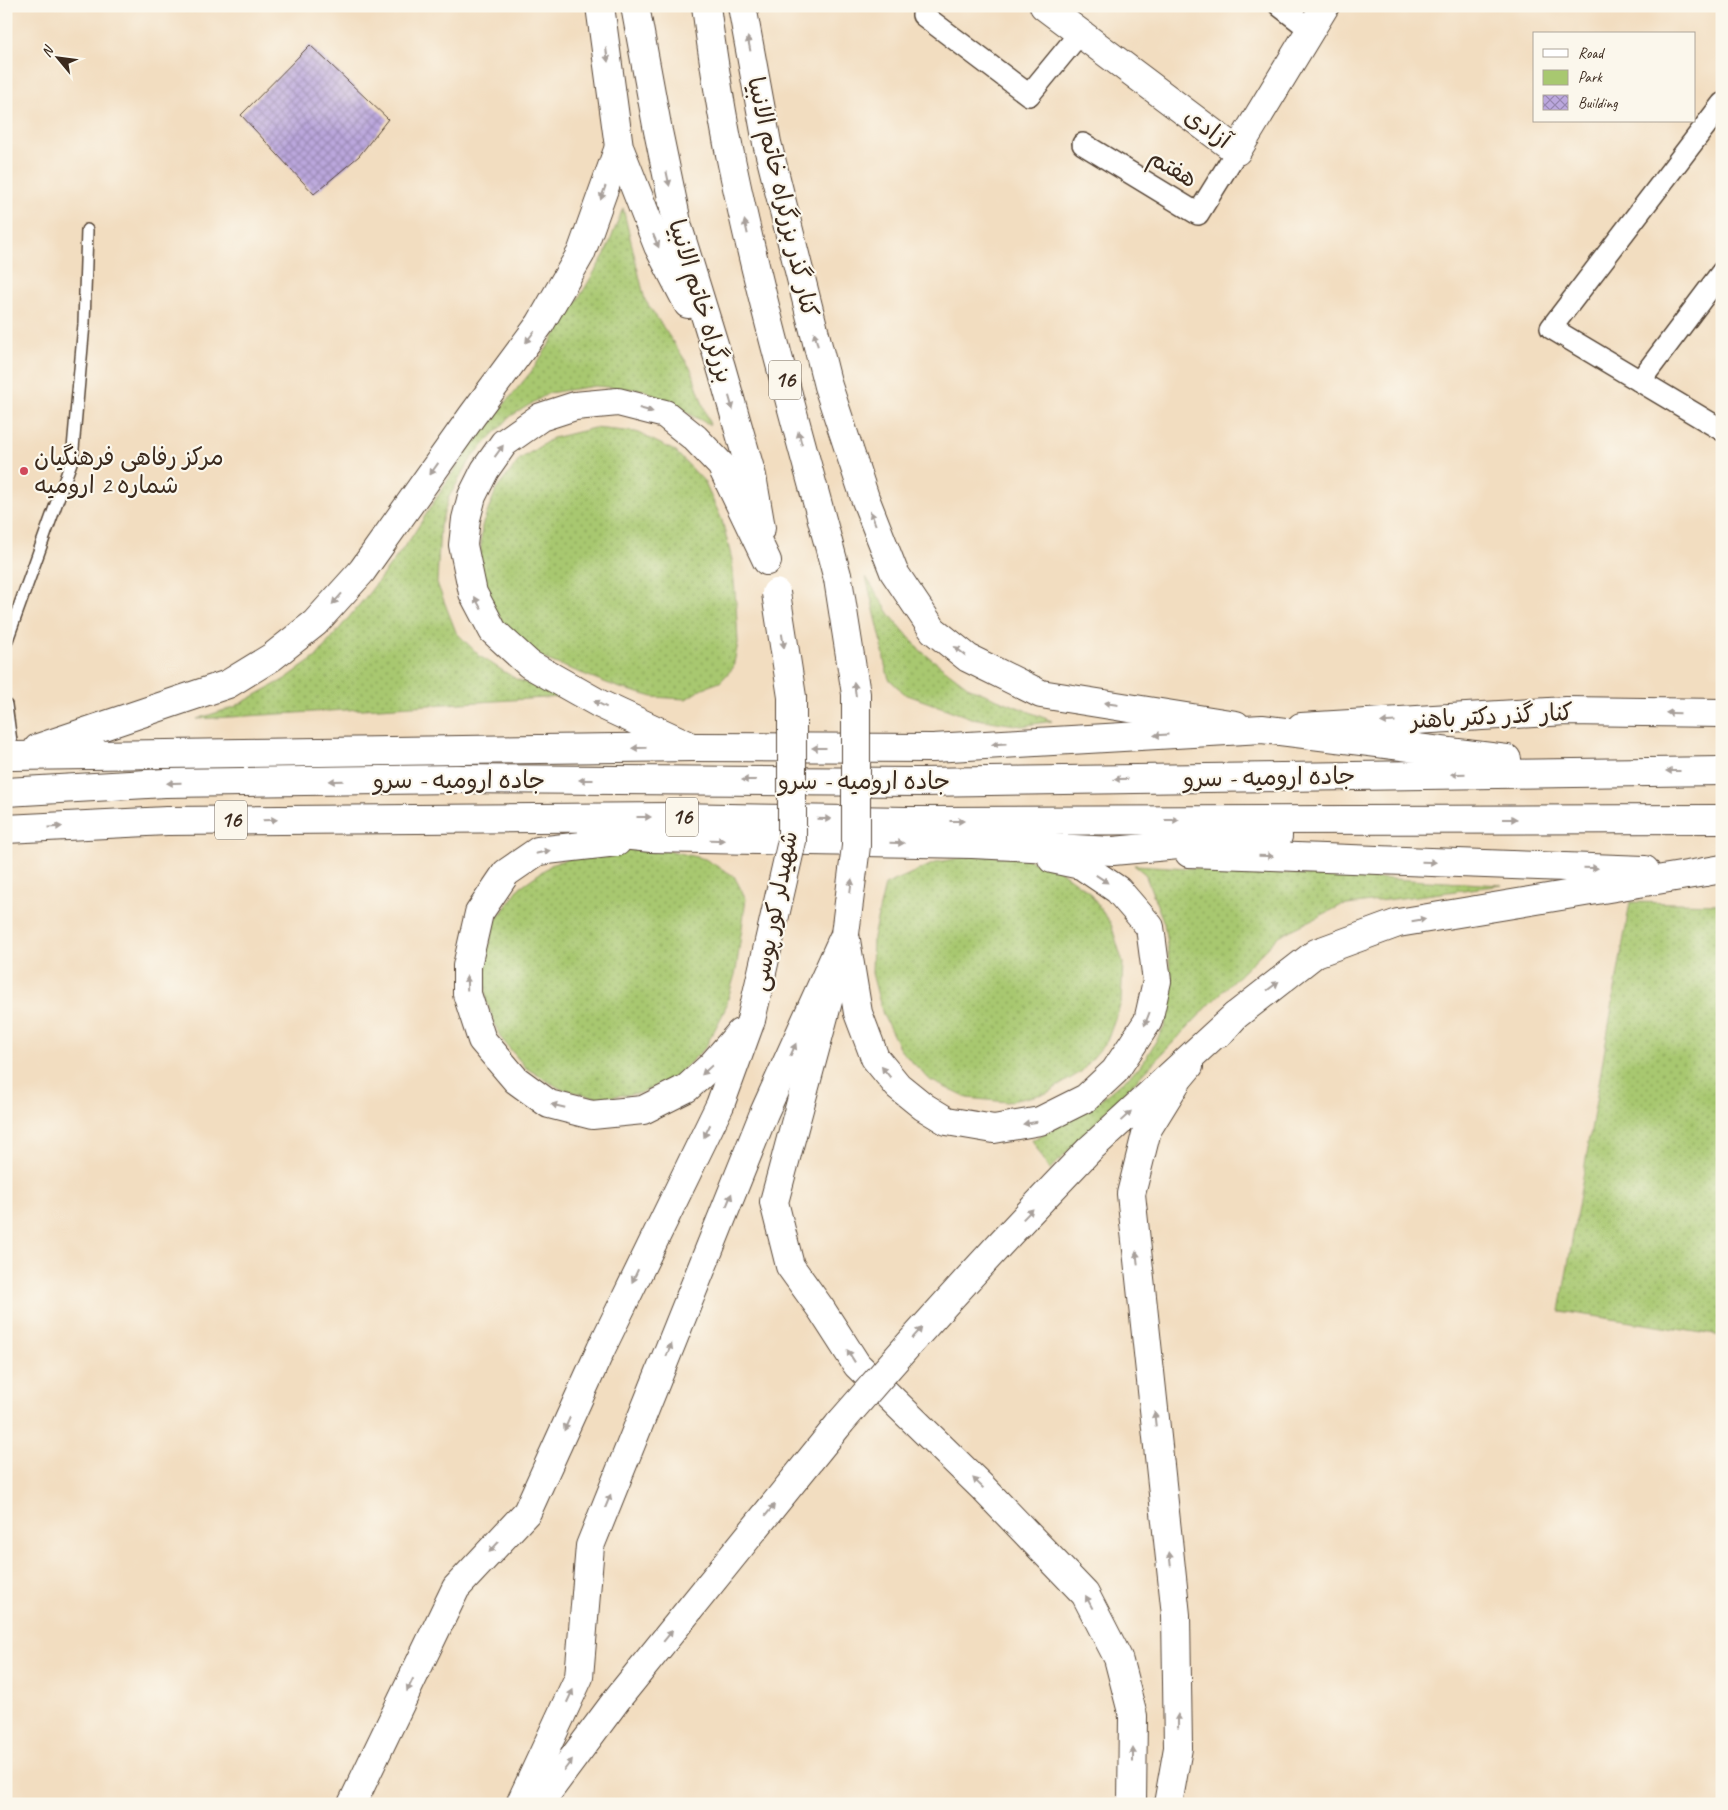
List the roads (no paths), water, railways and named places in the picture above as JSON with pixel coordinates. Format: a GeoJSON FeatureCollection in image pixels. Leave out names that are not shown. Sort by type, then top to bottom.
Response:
{"type":"FeatureCollection","features":[{"type":"Feature","properties":{"kind":"main road"},"geometry":{"type":"LineString","coordinates":[[600,6],[619,147],[658,246],[721,367]]}},
{"type":"Feature","properties":{"kind":"main road","name":"بزرگراه خاتم الانبیا"},"geometry":{"type":"LineString","coordinates":[[635,6],[678,227],[752,476],[767,561],[776,593]]}},
{"type":"Feature","properties":{"kind":"main road","name":"16"},"geometry":{"type":"LineString","coordinates":[[706,6],[715,74],[732,162],[757,275],[838,579],[856,694],[856,846],[845,934]]}},
{"type":"Feature","properties":{"kind":"main road","name":"کنار گذر بزرگراه خاتم الانبیا"},"geometry":{"type":"LineString","coordinates":[[742,6],[767,143],[828,386],[865,498],[894,572],[933,630],[968,658],[1041,694],[1262,729]]}},
{"type":"Feature","properties":{"kind":"main road","name":"آزادی"},"geometry":{"type":"LineString","coordinates":[[1044,6],[1237,151],[1325,6]]}},
{"type":"Feature","properties":{"kind":"main road"},"geometry":{"type":"LineString","coordinates":[[10,757],[228,684],[272,657],[315,623],[362,571],[540,324],[581,253],[619,147]]}},
{"type":"Feature","properties":{"kind":"main road"},"geometry":{"type":"LineString","coordinates":[[692,747],[600,704],[529,664],[493,631],[473,593],[463,545],[466,519],[472,496],[485,470],[504,443],[541,417],[575,406],[618,402],[665,414],[695,438],[721,465],[767,561]]}},
{"type":"Feature","properties":{"kind":"main road","name":"شهیدلر کور پوسی"},"geometry":{"type":"LineString","coordinates":[[352,1804],[456,1588],[527,1512],[605,1340],[720,1105],[751,1020],[792,841],[792,698],[776,593]]}},
{"type":"Feature","properties":{"kind":"main road","name":"کنار گذر دکتر باهنر"},"geometry":{"type":"LineString","coordinates":[[1262,729],[1566,711],[1722,714]]}},
{"type":"Feature","properties":{"kind":"main road"},"geometry":{"type":"LineString","coordinates":[[10,757],[692,747],[933,748],[1262,729],[1610,772]]}},
{"type":"Feature","properties":{"kind":"main road","name":"جاده ارومیه - سرو"},"geometry":{"type":"LineString","coordinates":[[6,792],[165,783],[457,780],[920,782],[1722,771]]}},
{"type":"Feature","properties":{"kind":"main road","name":"جاده ارومیه - سرو"},"geometry":{"type":"LineString","coordinates":[[6,829],[167,821],[672,816],[908,821],[1722,819]]}},
{"type":"Feature","properties":{"kind":"main road"},"geometry":{"type":"LineString","coordinates":[[455,818],[650,838],[972,844],[1113,851],[1716,871]]}},
{"type":"Feature","properties":{"kind":"main road"},"geometry":{"type":"LineString","coordinates":[[1113,851],[1461,819]]}},
{"type":"Feature","properties":{"kind":"main road"},"geometry":{"type":"LineString","coordinates":[[650,838],[538,851],[506,873],[479,913],[466,966],[467,994],[482,1040],[516,1080],[550,1104],[592,1115],[643,1110],[687,1088],[712,1065],[751,1020]]}},
{"type":"Feature","properties":{"kind":"main road"},"geometry":{"type":"LineString","coordinates":[[845,934],[858,1012],[875,1058],[898,1086],[924,1107],[947,1121],[994,1129],[1040,1121],[1086,1098],[1115,1070],[1148,1021],[1157,981],[1150,928],[1118,890],[1081,865],[972,844]]}},
{"type":"Feature","properties":{"kind":"main road"},"geometry":{"type":"LineString","coordinates":[[539,1804],[618,1698],[840,1424],[924,1326],[1015,1227],[1090,1150],[1235,1016],[1316,953],[1398,923],[1716,871]]}},
{"type":"Feature","properties":{"kind":"main road"},"geometry":{"type":"LineString","coordinates":[[520,1804],[579,1677],[590,1546],[764,1113],[845,934]]}},
{"type":"Feature","properties":{"kind":"main road"},"geometry":{"type":"LineString","coordinates":[[845,934],[774,1202],[790,1266],[822,1309],[857,1365],[983,1488],[1085,1594],[1118,1658],[1133,1716],[1132,1804]]}},
{"type":"Feature","properties":{"kind":"main road"},"geometry":{"type":"LineString","coordinates":[[1168,1804],[1178,1748],[1176,1615],[1131,1194],[1147,1130],[1179,1078],[1235,1016]]}},
{"type":"Feature","properties":{"kind":"street"},"geometry":{"type":"LineString","coordinates":[[1280,6],[1311,30]]}},
{"type":"Feature","properties":{"kind":"street"},"geometry":{"type":"LineString","coordinates":[[923,15],[1029,95],[1080,33]]}},
{"type":"Feature","properties":{"kind":"street"},"geometry":{"type":"LineString","coordinates":[[1722,104],[1551,328],[1722,430]]}},
{"type":"Feature","properties":{"kind":"street","name":"هفتم"},"geometry":{"type":"LineString","coordinates":[[1083,144],[1198,214],[1237,151]]}},
{"type":"Feature","properties":{"kind":"street"},"geometry":{"type":"LineString","coordinates":[[1640,381],[1722,272]]}},
{"type":"Feature","properties":{"kind":"lane"},"geometry":{"type":"LineString","coordinates":[[6,643],[72,460],[84,324],[87,230]]}},
{"type":"Feature","properties":{"kind":"lane"},"geometry":{"type":"LineString","coordinates":[[6,705],[10,757]]}},
{"type":"Feature","properties":{"kind":"place","name":"مرکز رفاهی فرهنگیان شماره 2 ارومیه"},"geometry":{"type":"Point","coordinates":[24,471]}}]}
